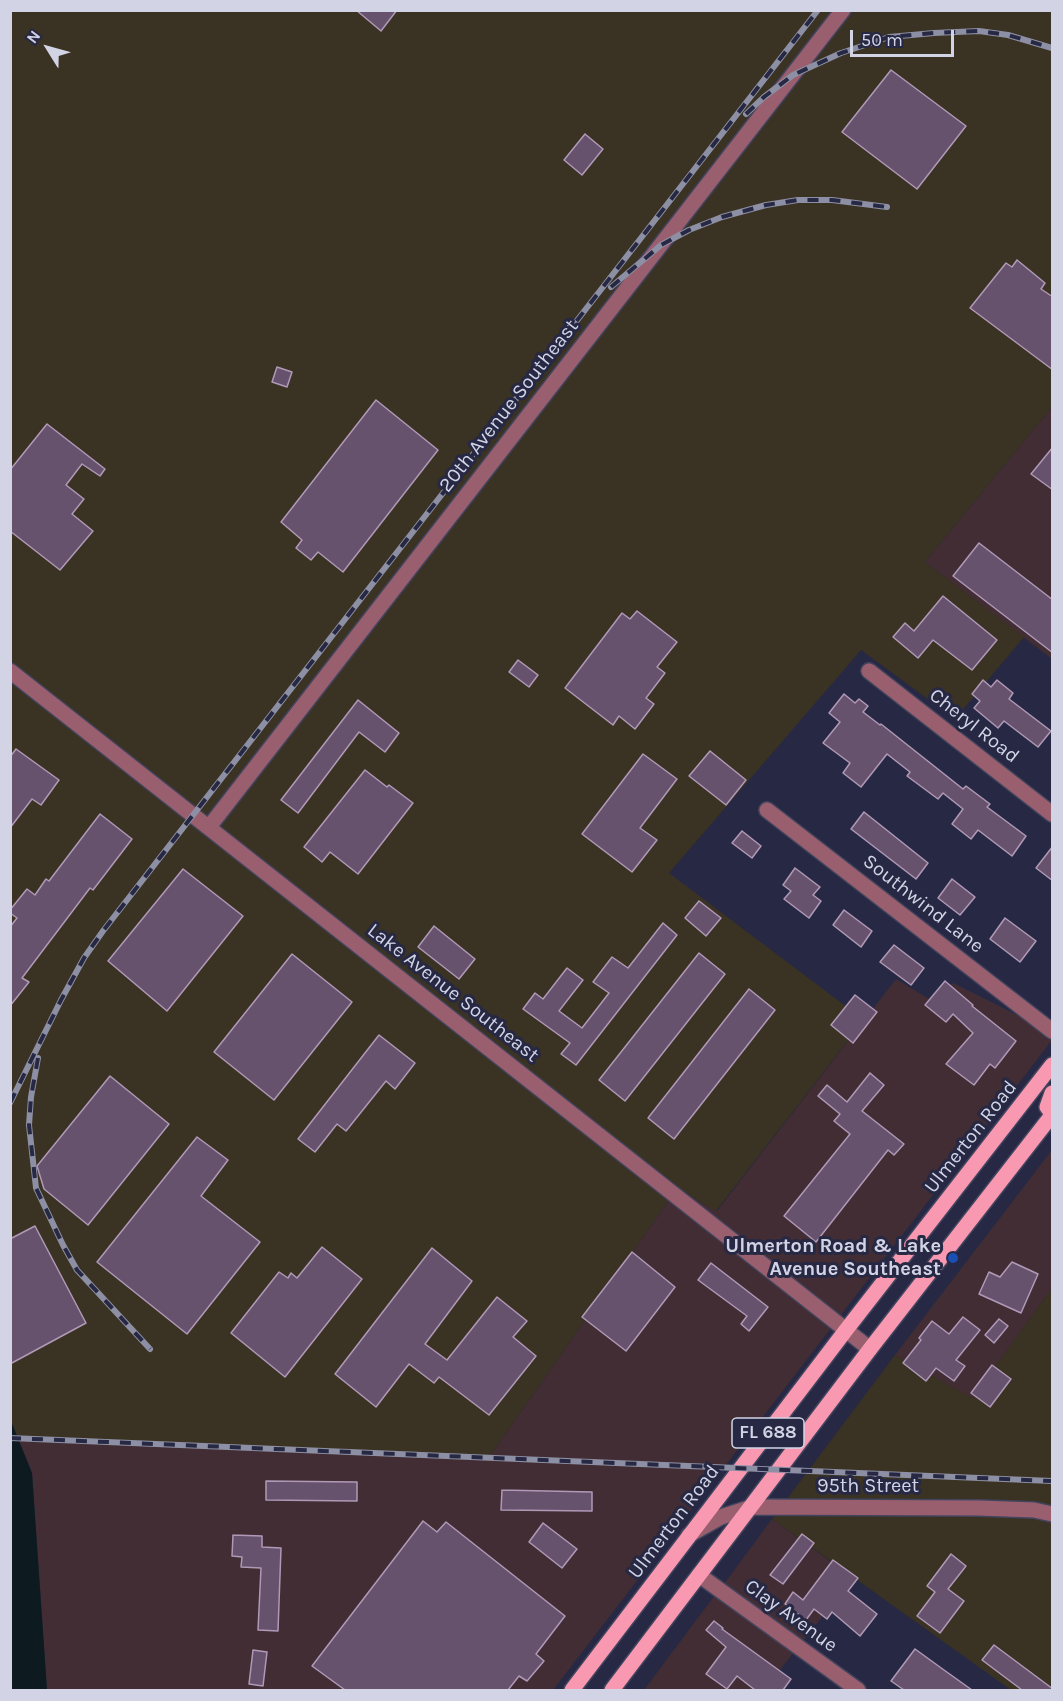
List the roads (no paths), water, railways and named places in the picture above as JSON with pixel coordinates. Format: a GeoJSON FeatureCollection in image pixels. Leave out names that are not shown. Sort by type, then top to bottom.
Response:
{"type":"FeatureCollection","features":[{"type":"Feature","properties":{"kind":"main road","name":"Ulmerton Road"},"geometry":{"type":"LineString","coordinates":[[572,1690],[846,1330],[1053,1065]]}},
{"type":"Feature","properties":{"kind":"main road"},"geometry":{"type":"LineString","coordinates":[[1053,1093],[1047,1107],[1053,1115]]}},
{"type":"Feature","properties":{"kind":"main road","name":"FL 688"},"geometry":{"type":"LineString","coordinates":[[612,1690],[870,1349],[1053,1115]]}},
{"type":"Feature","properties":{"kind":"street","name":"20th Avenue Southeast"},"geometry":{"type":"LineString","coordinates":[[209,826],[843,10]]}},
{"type":"Feature","properties":{"kind":"street","name":"Lake Avenue Southeast"},"geometry":{"type":"LineString","coordinates":[[10,671],[870,1349]]}},
{"type":"Feature","properties":{"kind":"street","name":"Cheryl Road"},"geometry":{"type":"LineString","coordinates":[[869,671],[1053,814]]}},
{"type":"Feature","properties":{"kind":"street","name":"Southwind Lane"},"geometry":{"type":"LineString","coordinates":[[767,810],[1053,1031]]}},
{"type":"Feature","properties":{"kind":"street","name":"95th Street"},"geometry":{"type":"LineString","coordinates":[[689,1535],[721,1517],[752,1507],[979,1508],[1034,1510],[1053,1514]]}},
{"type":"Feature","properties":{"kind":"street","name":"Clay Avenue"},"geometry":{"type":"LineString","coordinates":[[699,1575],[858,1690]]}},
{"type":"Feature","properties":{"kind":"railway"},"geometry":{"type":"LineString","coordinates":[[10,1103],[61,1000],[84,958],[103,931],[818,10]]}},
{"type":"Feature","properties":{"kind":"railway"},"geometry":{"type":"LineString","coordinates":[[746,114],[793,75],[841,53],[889,37],[979,31],[1008,35],[1052,48]]}},
{"type":"Feature","properties":{"kind":"railway"},"geometry":{"type":"LineString","coordinates":[[611,287],[661,245],[689,230],[722,217],[766,205],[798,200],[832,200],[887,207]]}},
{"type":"Feature","properties":{"kind":"railway"},"geometry":{"type":"LineString","coordinates":[[38,1058],[29,1125],[36,1188],[77,1270],[150,1349]]}},
{"type":"Feature","properties":{"kind":"railway"},"geometry":{"type":"LineString","coordinates":[[10,1438],[1052,1481]]}},
{"type":"Feature","properties":{"kind":"place","name":"Ulmerton Road & Lake Avenue Southeast"},"geometry":{"type":"Point","coordinates":[953,1258]}}]}
